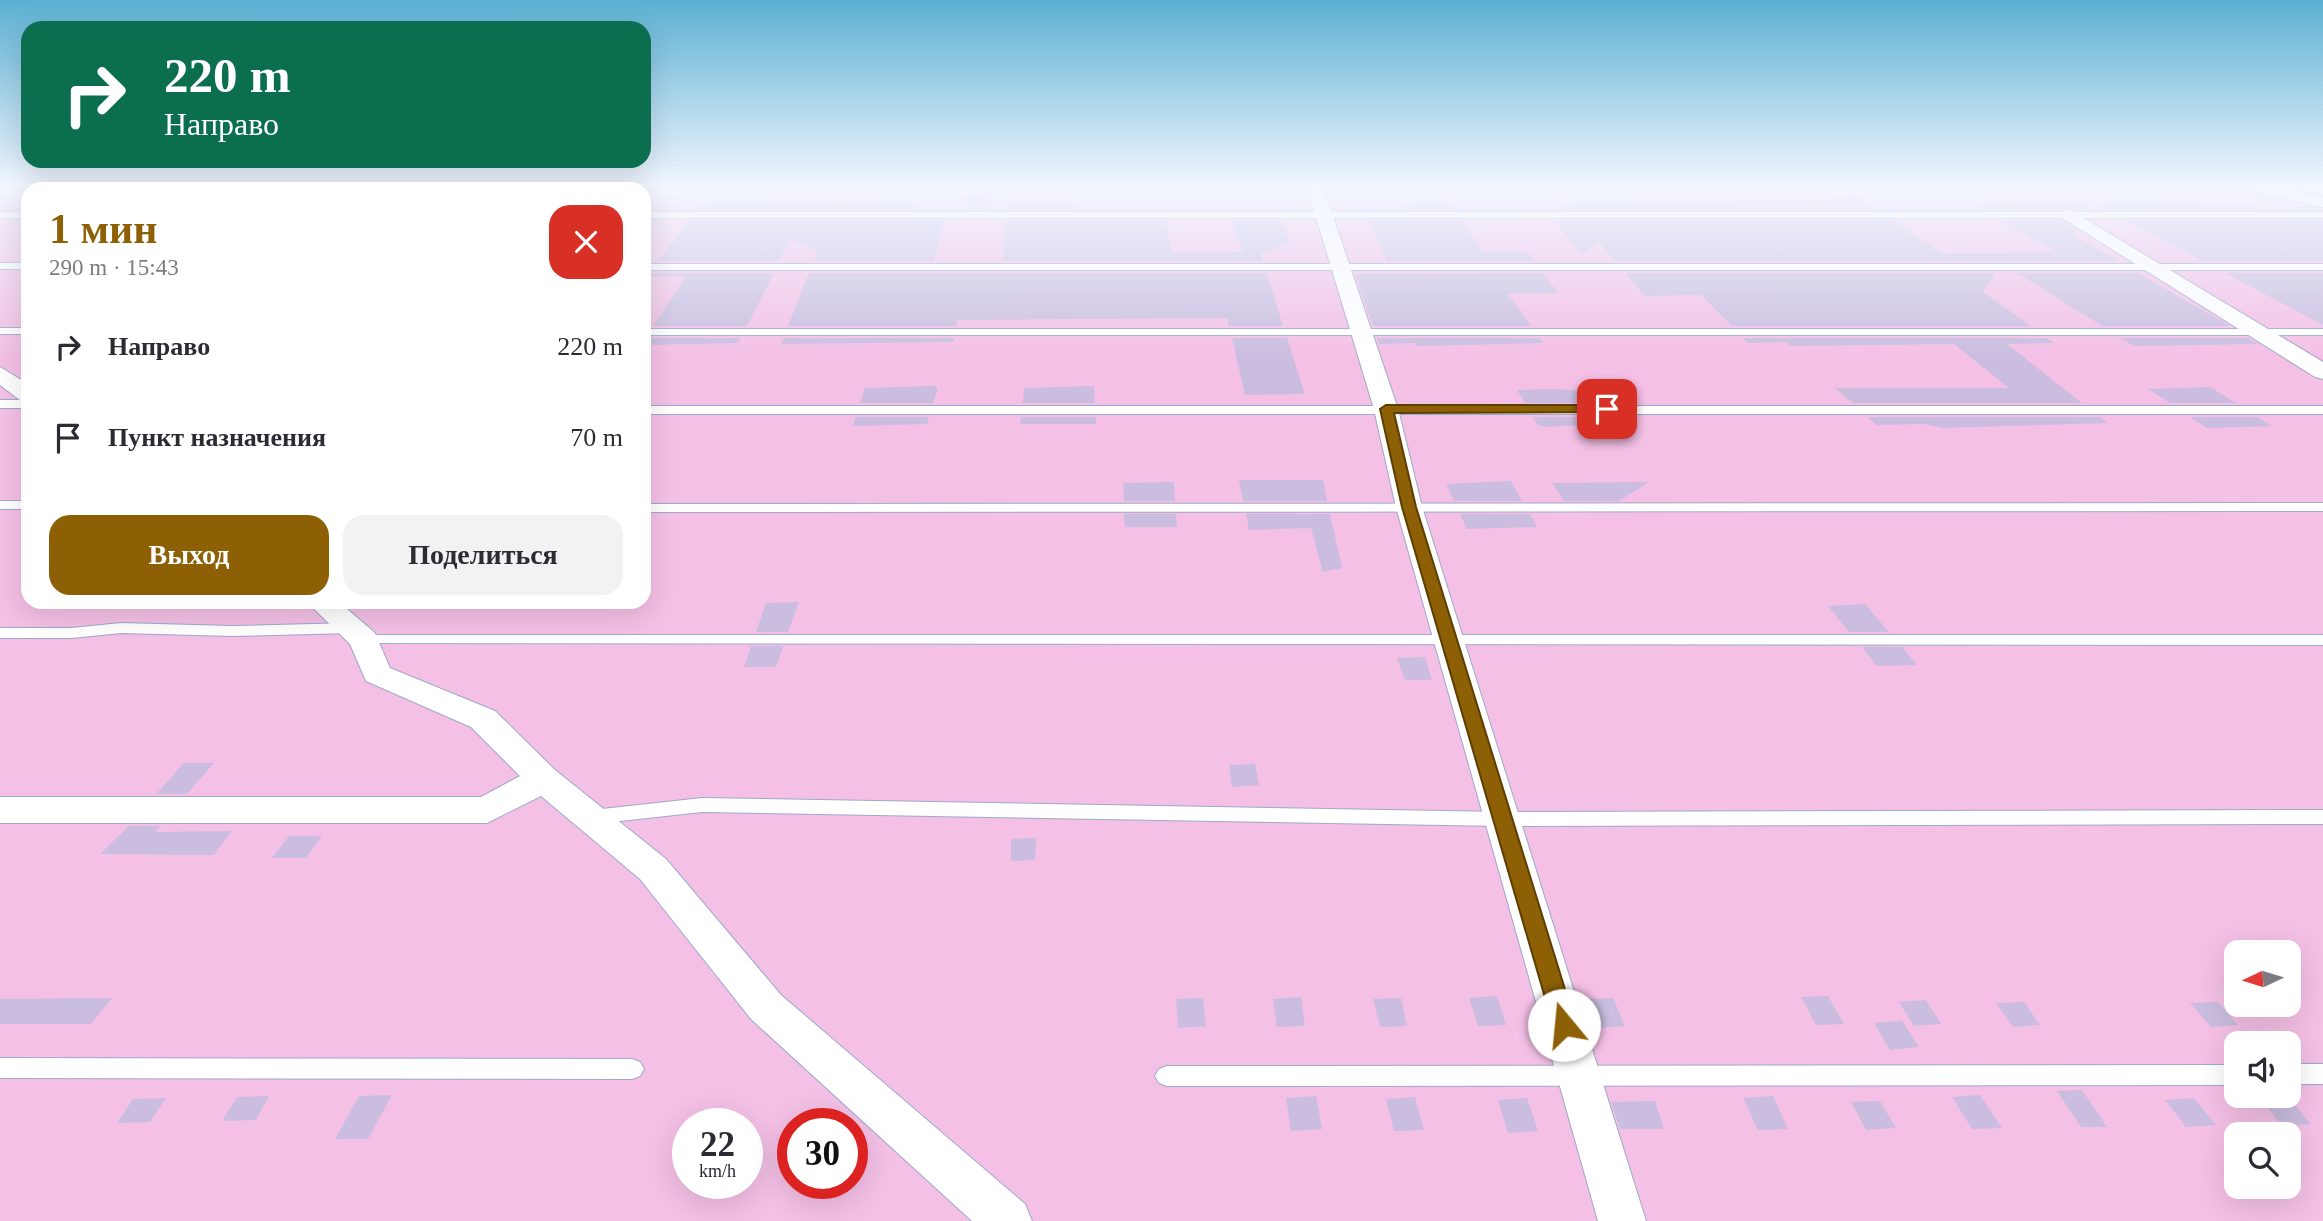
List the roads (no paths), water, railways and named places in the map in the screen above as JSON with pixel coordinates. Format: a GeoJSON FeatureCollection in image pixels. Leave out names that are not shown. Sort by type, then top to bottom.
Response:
{"type":"FeatureCollection","features":[{"type":"Feature","properties":{"kind":"street"},"geometry":{"type":"LineString","coordinates":[[1334,244],[1386,409],[1409,507],[1622,1221]]}},
{"type":"Feature","properties":{"kind":"street"},"geometry":{"type":"LineString","coordinates":[[2117,244],[2323,372]]}},
{"type":"Feature","properties":{"kind":"street"},"geometry":{"type":"LineString","coordinates":[[0,374],[21,390]]}},
{"type":"Feature","properties":{"kind":"street"},"geometry":{"type":"LineString","coordinates":[[330,609],[358,634],[377,674],[483,719],[542,779],[653,869],[766,1007],[1008,1221]]}},
{"type":"Feature","properties":{"kind":"street"},"geometry":{"type":"LineString","coordinates":[[0,810],[486,810],[542,779]]}},
{"type":"Feature","properties":{"kind":"lane"},"geometry":{"type":"LineString","coordinates":[[0,266],[21,266]]}},
{"type":"Feature","properties":{"kind":"lane"},"geometry":{"type":"LineString","coordinates":[[651,267],[2323,267]]}},
{"type":"Feature","properties":{"kind":"lane"},"geometry":{"type":"LineString","coordinates":[[0,331],[21,331]]}},
{"type":"Feature","properties":{"kind":"lane"},"geometry":{"type":"LineString","coordinates":[[651,332],[2323,332]]}},
{"type":"Feature","properties":{"kind":"lane"},"geometry":{"type":"LineString","coordinates":[[0,404],[21,404]]}},
{"type":"Feature","properties":{"kind":"lane"},"geometry":{"type":"LineString","coordinates":[[651,410],[2323,410]]}},
{"type":"Feature","properties":{"kind":"lane"},"geometry":{"type":"LineString","coordinates":[[0,505],[21,505]]}},
{"type":"Feature","properties":{"kind":"lane"},"geometry":{"type":"LineString","coordinates":[[651,508],[2323,507]]}},
{"type":"Feature","properties":{"kind":"lane"},"geometry":{"type":"LineString","coordinates":[[0,633],[121,628],[358,634],[2323,640]]}},
{"type":"Feature","properties":{"kind":"lane"},"geometry":{"type":"LineString","coordinates":[[591,818],[702,805],[1502,818],[2323,817]]}},
{"type":"Feature","properties":{"kind":"lane"},"geometry":{"type":"LineString","coordinates":[[0,1068],[632,1069]]}},
{"type":"Feature","properties":{"kind":"lane"},"geometry":{"type":"LineString","coordinates":[[1167,1076],[2224,1074]]}},
{"type":"Feature","properties":{"kind":"lane"},"geometry":{"type":"LineString","coordinates":[[2301,1074],[2323,1074]]}}]}
